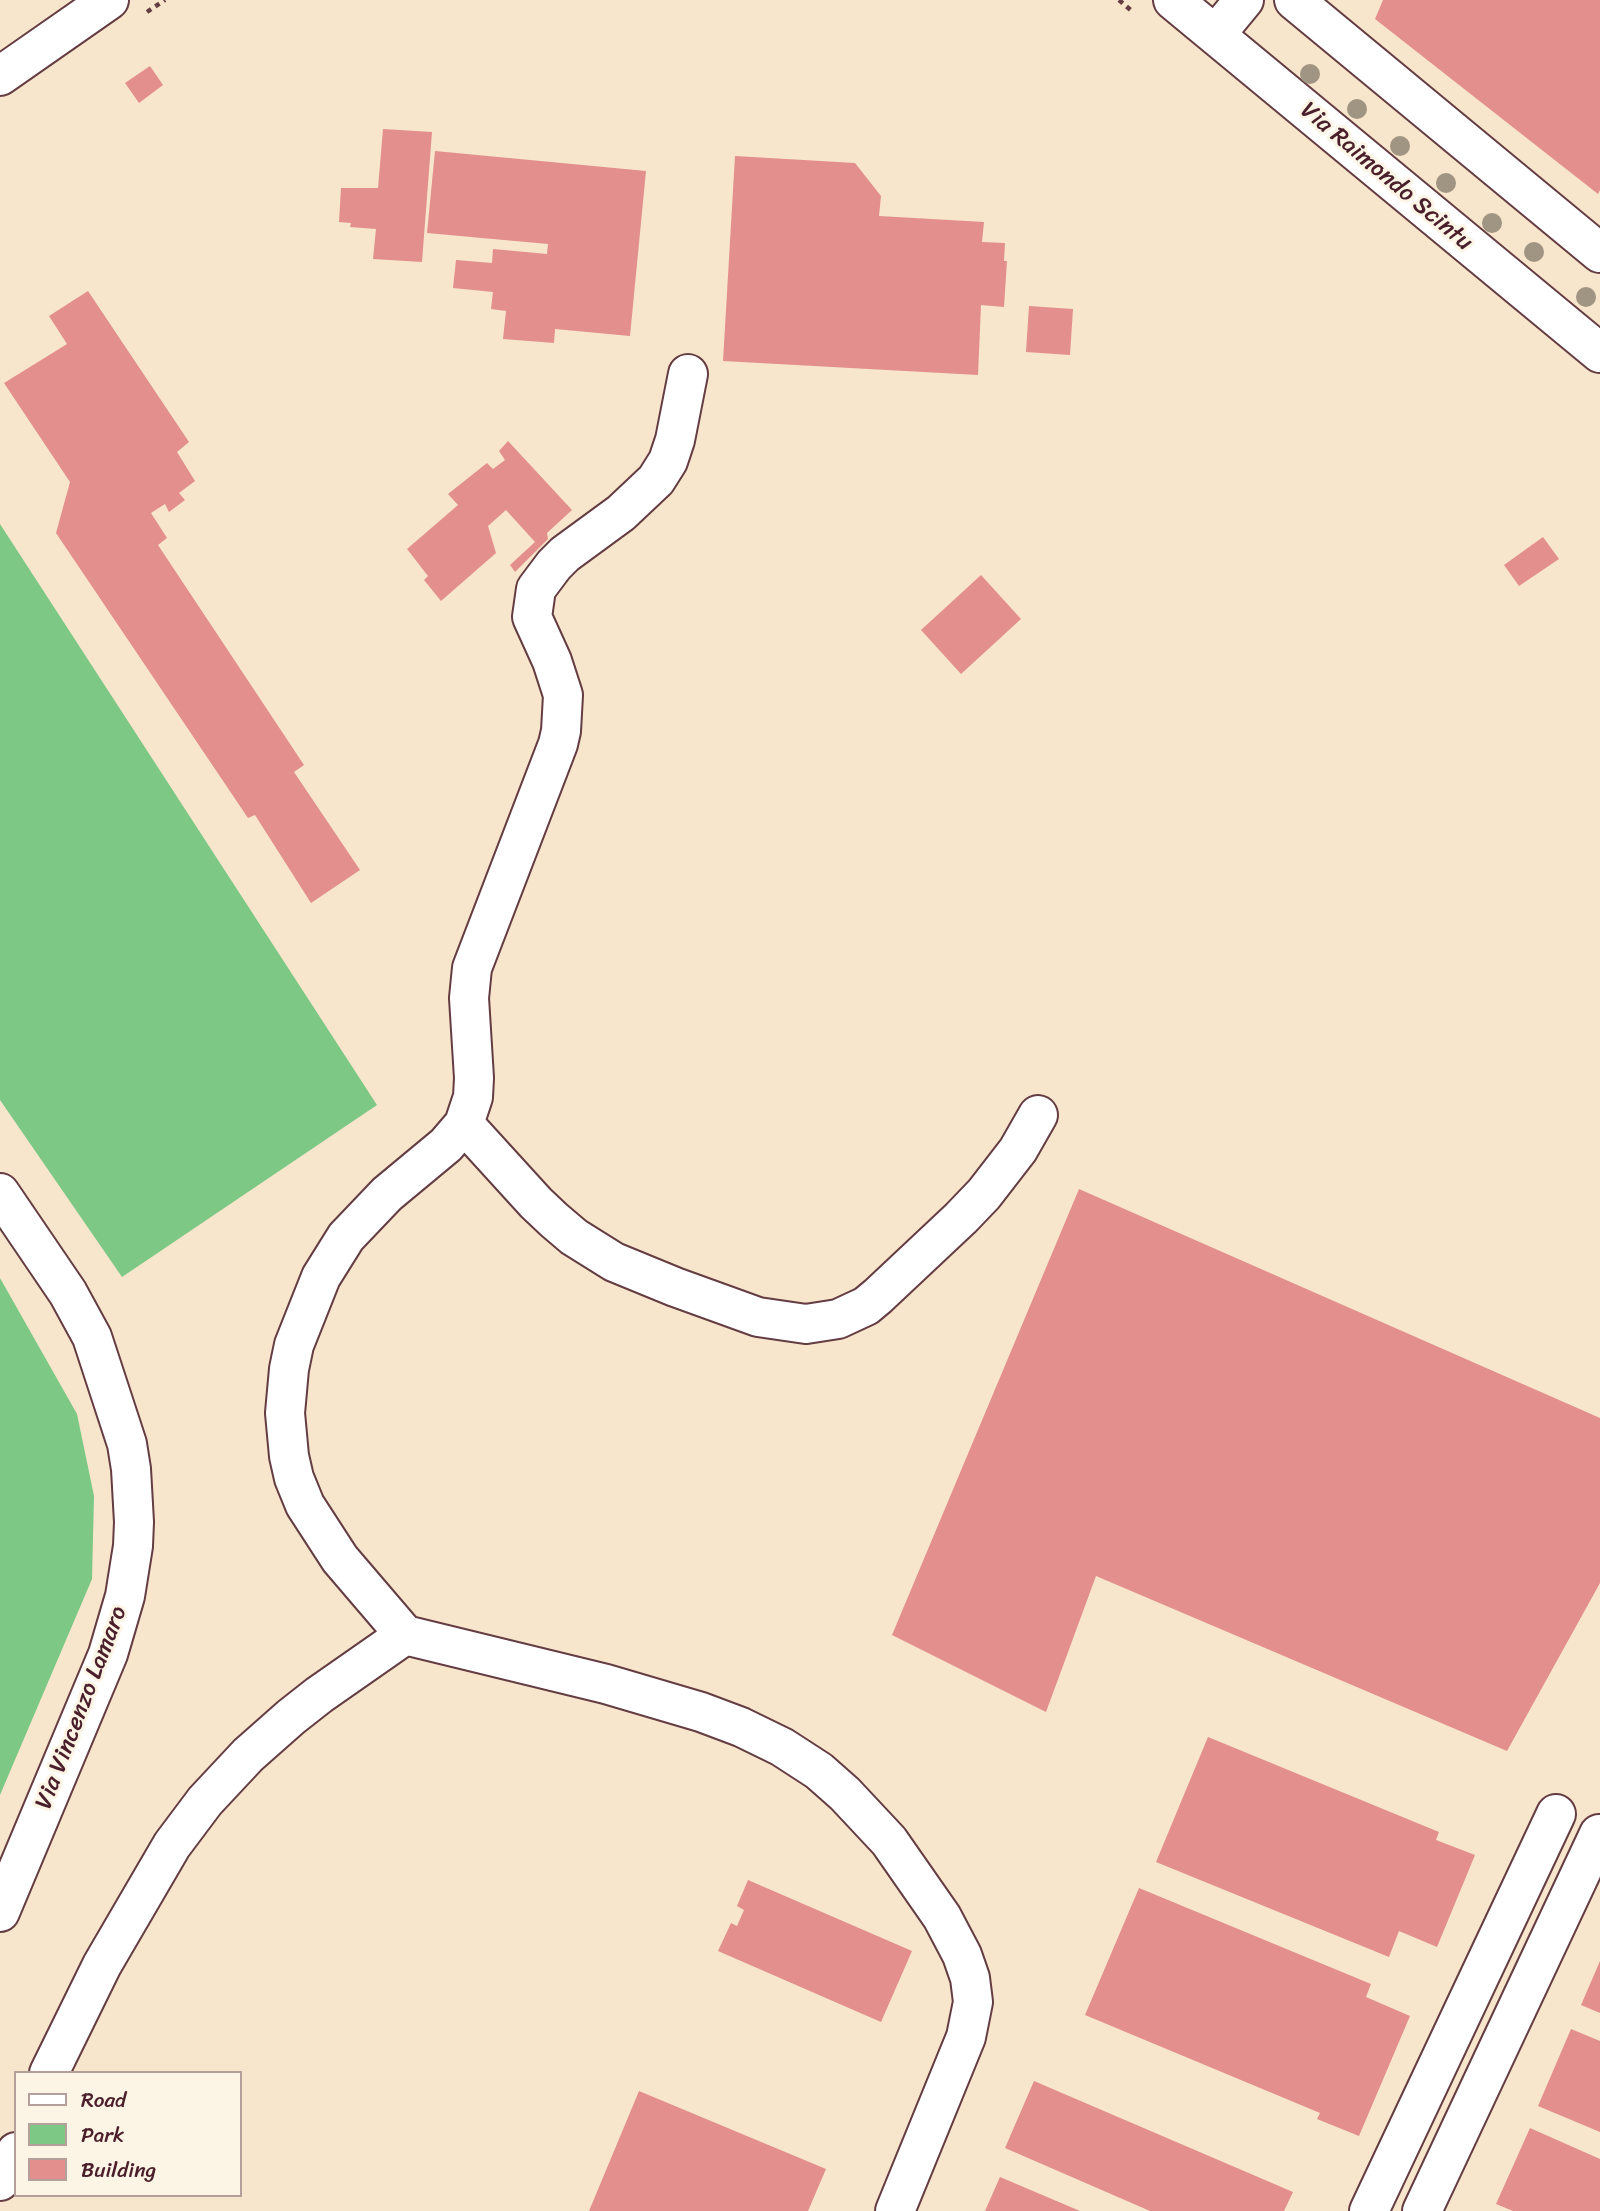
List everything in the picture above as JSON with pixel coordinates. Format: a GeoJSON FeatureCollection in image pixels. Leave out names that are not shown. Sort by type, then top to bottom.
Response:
{"type":"FeatureCollection","features":[{"type":"Feature","properties":{"kind":"street"},"geometry":{"type":"LineString","coordinates":[[0,76],[109,0]]}},
{"type":"Feature","properties":{"kind":"street","name":"Via Raimondo Scintu"},"geometry":{"type":"LineString","coordinates":[[1173,0],[1600,353]]}},
{"type":"Feature","properties":{"kind":"street"},"geometry":{"type":"LineString","coordinates":[[1216,34],[1244,0]]}},
{"type":"Feature","properties":{"kind":"street"},"geometry":{"type":"LineString","coordinates":[[1294,0],[1600,253]]}},
{"type":"Feature","properties":{"kind":"street"},"geometry":{"type":"LineString","coordinates":[[688,374],[675,440],[668,461],[656,480],[621,513],[565,554],[536,589],[532,617],[559,678],[564,695],[564,713],[558,744],[472,968],[469,998],[473,1097],[464,1124],[446,1145],[359,1221],[333,1255],[310,1301],[294,1345],[286,1390],[285,1435],[305,1505],[340,1559],[405,1635],[606,1684],[702,1712],[741,1727],[782,1747],[819,1771],[860,1809],[908,1865],[953,1936],[970,1978],[973,2002],[966,2037],[895,2211]]}},
{"type":"Feature","properties":{"kind":"street"},"geometry":{"type":"LineString","coordinates":[[464,1124],[536,1203],[574,1237],[604,1256],[641,1274],[758,1317],[806,1324],[845,1317],[878,1296],[984,1194],[1018,1150],[1038,1115]]}},
{"type":"Feature","properties":{"kind":"street","name":"Via Vincenzo Lamaro"},"geometry":{"type":"LineString","coordinates":[[0,1912],[108,1654],[130,1573],[134,1522],[127,1444],[92,1337],[68,1293],[3,1203]]}},
{"type":"Feature","properties":{"kind":"street"},"geometry":{"type":"LineString","coordinates":[[50,2071],[102,1965],[172,1845],[205,1801],[248,1755],[291,1717],[405,1635]]}},
{"type":"Feature","properties":{"kind":"street"},"geometry":{"type":"LineString","coordinates":[[1380,2208],[1556,1814]]}},
{"type":"Feature","properties":{"kind":"street"},"geometry":{"type":"LineString","coordinates":[[1422,2211],[1600,1834]]}},
{"type":"Feature","properties":{"kind":"street"},"geometry":{"type":"LineString","coordinates":[[0,2181],[14,2156]]}},
{"type":"Feature","properties":{"kind":"green space"},"geometry":{"type":"Polygon","coordinates":[[[0,524],[377,1105],[122,1277],[0,1100],[0,524]]]}},
{"type":"Feature","properties":{"kind":"green space"},"geometry":{"type":"Polygon","coordinates":[[[0,1278],[77,1414],[94,1496],[92,1579],[0,1795],[0,1278]]]}},
{"type":"Feature","properties":{"kind":"building"},"geometry":{"type":"Polygon","coordinates":[[[1383,0],[1600,0],[1598,194],[1375,19],[1383,0]]]}},
{"type":"Feature","properties":{"kind":"building"},"geometry":{"type":"Polygon","coordinates":[[[150,66],[163,85],[139,103],[125,83],[150,66]]]}},
{"type":"Feature","properties":{"kind":"building"},"geometry":{"type":"Polygon","coordinates":[[[383,129],[432,132],[422,262],[373,259],[376,229],[350,227],[351,223],[339,222],[341,188],[378,188],[383,129]]]}},
{"type":"Feature","properties":{"kind":"building"},"geometry":{"type":"Polygon","coordinates":[[[435,151],[646,171],[630,336],[555,329],[554,343],[503,339],[506,311],[491,309],[493,292],[453,288],[456,260],[492,263],[493,249],[547,254],[548,244],[427,233],[435,151]]]}},
{"type":"Feature","properties":{"kind":"building"},"geometry":{"type":"Polygon","coordinates":[[[735,156],[855,163],[881,196],[879,216],[984,222],[982,242],[1005,243],[1004,261],[1007,261],[1004,307],[981,305],[978,375],[723,361],[735,156]]]}},
{"type":"Feature","properties":{"kind":"building"},"geometry":{"type":"Polygon","coordinates":[[[88,291],[189,442],[177,452],[195,481],[179,493],[185,500],[169,512],[165,504],[151,513],[167,538],[158,545],[304,765],[294,772],[360,870],[311,903],[255,815],[248,818],[56,533],[70,482],[4,383],[67,344],[49,316],[88,291]]]}},
{"type":"Feature","properties":{"kind":"building"},"geometry":{"type":"Polygon","coordinates":[[[1029,306],[1073,309],[1070,355],[1026,352],[1029,306]]]}},
{"type":"Feature","properties":{"kind":"building"},"geometry":{"type":"Polygon","coordinates":[[[508,441],[572,510],[547,533],[548,539],[515,572],[510,565],[535,542],[506,510],[488,526],[496,553],[441,601],[424,580],[428,576],[407,549],[458,505],[448,494],[487,463],[493,469],[505,460],[499,451],[508,441]]]}},
{"type":"Feature","properties":{"kind":"building"},"geometry":{"type":"Polygon","coordinates":[[[1543,537],[1559,559],[1519,586],[1504,565],[1543,537]]]}},
{"type":"Feature","properties":{"kind":"building"},"geometry":{"type":"Polygon","coordinates":[[[981,575],[1021,619],[961,674],[921,630],[981,575]]]}},
{"type":"Feature","properties":{"kind":"building"},"geometry":{"type":"Polygon","coordinates":[[[1079,1189],[1600,1418],[1600,1583],[1507,1751],[1096,1576],[1046,1712],[892,1635],[1079,1189]]]}},
{"type":"Feature","properties":{"kind":"building"},"geometry":{"type":"Polygon","coordinates":[[[1208,1737],[1439,1832],[1436,1840],[1475,1855],[1437,1947],[1399,1931],[1389,1957],[1156,1862],[1208,1737]]]}},
{"type":"Feature","properties":{"kind":"building"},"geometry":{"type":"Polygon","coordinates":[[[748,1880],[912,1951],[881,2022],[718,1951],[731,1923],[737,1926],[744,1910],[737,1906],[748,1880]]]}},
{"type":"Feature","properties":{"kind":"building"},"geometry":{"type":"Polygon","coordinates":[[[1139,1888],[1371,1984],[1366,1997],[1410,2016],[1359,2136],[1317,2119],[1320,2113],[1085,2015],[1139,1888]]]}},
{"type":"Feature","properties":{"kind":"building"},"geometry":{"type":"Polygon","coordinates":[[[1600,1961],[1600,2013],[1581,2005],[1600,1961]]]}},
{"type":"Feature","properties":{"kind":"building"},"geometry":{"type":"Polygon","coordinates":[[[1571,2029],[1600,2041],[1600,2132],[1538,2106],[1571,2029]]]}},
{"type":"Feature","properties":{"kind":"building"},"geometry":{"type":"Polygon","coordinates":[[[1034,2081],[1293,2192],[1284,2211],[1150,2211],[1005,2148],[1034,2081]]]}},
{"type":"Feature","properties":{"kind":"building"},"geometry":{"type":"Polygon","coordinates":[[[639,2091],[826,2169],[808,2211],[589,2211],[639,2091]]]}},
{"type":"Feature","properties":{"kind":"building"},"geometry":{"type":"Polygon","coordinates":[[[1530,2128],[1600,2159],[1600,2211],[1513,2211],[1496,2204],[1530,2128]]]}},
{"type":"Feature","properties":{"kind":"building"},"geometry":{"type":"Polygon","coordinates":[[[1000,2177],[1080,2211],[985,2211],[1000,2177]]]}}]}
